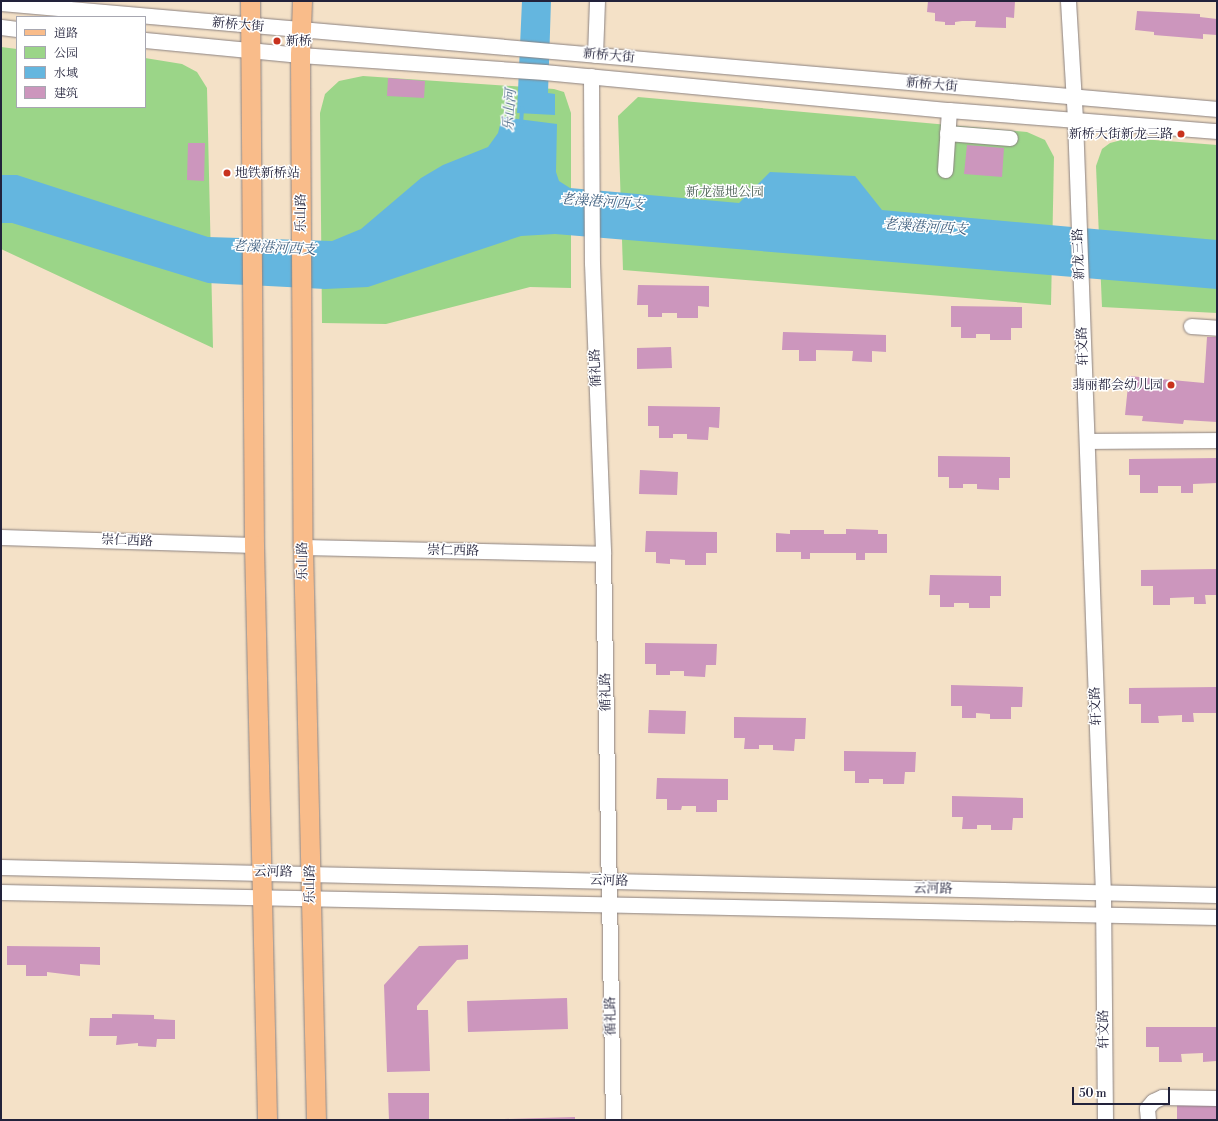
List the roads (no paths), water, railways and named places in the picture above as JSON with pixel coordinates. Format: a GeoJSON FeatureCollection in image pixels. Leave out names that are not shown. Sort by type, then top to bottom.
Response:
{"type":"FeatureCollection","features":[{"type":"Feature","properties":{"kind":"main road"},"geometry":{"type":"LineString","coordinates":[[250,1],[248,50],[254,545],[263,871],[267,1120]]}},
{"type":"Feature","properties":{"kind":"main road","name":"乐山路"},"geometry":{"type":"LineString","coordinates":[[302,1],[300,55],[303,547],[316,1120]]}},
{"type":"Feature","properties":{"kind":"street"},"geometry":{"type":"LineString","coordinates":[[595,55],[597,1]]}},
{"type":"Feature","properties":{"kind":"street"},"geometry":{"type":"LineString","coordinates":[[1068,1],[1075,120]]}},
{"type":"Feature","properties":{"kind":"street","name":"新桥大街"},"geometry":{"type":"LineString","coordinates":[[1,3],[141,16]]}},
{"type":"Feature","properties":{"kind":"street","name":"新桥大街"},"geometry":{"type":"LineString","coordinates":[[146,16],[432,40],[496,48],[595,55],[1074,98],[1217,109]]}},
{"type":"Feature","properties":{"kind":"street"},"geometry":{"type":"LineString","coordinates":[[1,27],[16,29]]}},
{"type":"Feature","properties":{"kind":"street","name":"新桥大街"},"geometry":{"type":"LineString","coordinates":[[146,40],[300,55],[498,68],[949,110],[1217,131]]}},
{"type":"Feature","properties":{"kind":"street","name":"循礼路"},"geometry":{"type":"LineString","coordinates":[[591,76],[592,263],[603,554],[613,1120]]}},
{"type":"Feature","properties":{"kind":"street"},"geometry":{"type":"LineString","coordinates":[[945,170],[949,110]]}},
{"type":"Feature","properties":{"kind":"street","name":"新龙三路"},"geometry":{"type":"LineString","coordinates":[[1075,120],[1080,291]]}},
{"type":"Feature","properties":{"kind":"street"},"geometry":{"type":"LineString","coordinates":[[947,133],[1010,138]]}},
{"type":"Feature","properties":{"kind":"street","name":"轩文路"},"geometry":{"type":"LineString","coordinates":[[1080,291],[1103,893],[1105,1120]]}},
{"type":"Feature","properties":{"kind":"street"},"geometry":{"type":"LineString","coordinates":[[1191,326],[1217,328]]}},
{"type":"Feature","properties":{"kind":"street"},"geometry":{"type":"LineString","coordinates":[[1195,440],[1217,431]]}},
{"type":"Feature","properties":{"kind":"street"},"geometry":{"type":"LineString","coordinates":[[1086,441],[1217,440]]}},
{"type":"Feature","properties":{"kind":"street","name":"崇仁西路"},"geometry":{"type":"LineString","coordinates":[[1,537],[254,545]]}},
{"type":"Feature","properties":{"kind":"street","name":"崇仁西路"},"geometry":{"type":"LineString","coordinates":[[303,547],[603,554]]}},
{"type":"Feature","properties":{"kind":"street","name":"云河路"},"geometry":{"type":"LineString","coordinates":[[1,867],[310,872],[609,881],[1217,895]]}},
{"type":"Feature","properties":{"kind":"street","name":"云河路"},"geometry":{"type":"LineString","coordinates":[[1,892],[1217,917]]}},
{"type":"Feature","properties":{"kind":"street"},"geometry":{"type":"LineString","coordinates":[[1148,1120],[1147,1108],[1153,1101],[1162,1097],[1217,1098]]}},
{"type":"Feature","properties":{"kind":"water"},"geometry":{"type":"Polygon","coordinates":[[[522,1],[551,1],[548,93],[555,94],[555,115],[517,113],[522,1]]]}},
{"type":"Feature","properties":{"kind":"water","name":"老澡港河西支"},"geometry":{"type":"Polygon","coordinates":[[[502,117],[557,124],[556,172],[559,181],[570,188],[739,203],[770,172],[855,176],[882,210],[1217,240],[1217,289],[555,234],[521,236],[368,287],[325,289],[208,283],[12,223],[1,223],[1,175],[17,175],[208,237],[332,241],[361,229],[421,178],[443,165],[488,147],[498,133],[502,117]]]}},
{"type":"Feature","properties":{"kind":"waterway","name":"乐山河"},"geometry":{"type":"LineString","coordinates":[[521,124],[522,108]]}},
{"type":"Feature","properties":{"kind":"place","name":"新桥"},"geometry":{"type":"Point","coordinates":[277,41]}},
{"type":"Feature","properties":{"kind":"place","name":"新桥大街新龙三路"},"geometry":{"type":"Point","coordinates":[1181,134]}},
{"type":"Feature","properties":{"kind":"place","name":"地铁新桥站"},"geometry":{"type":"Point","coordinates":[227,173]}},
{"type":"Feature","properties":{"kind":"place","name":"翡丽都会幼儿园"},"geometry":{"type":"Point","coordinates":[1171,385]}},
{"type":"Feature","properties":{"kind":"park label","name":"新龙湿地公园"},"geometry":{"type":"Point","coordinates":[725,192]}}]}
